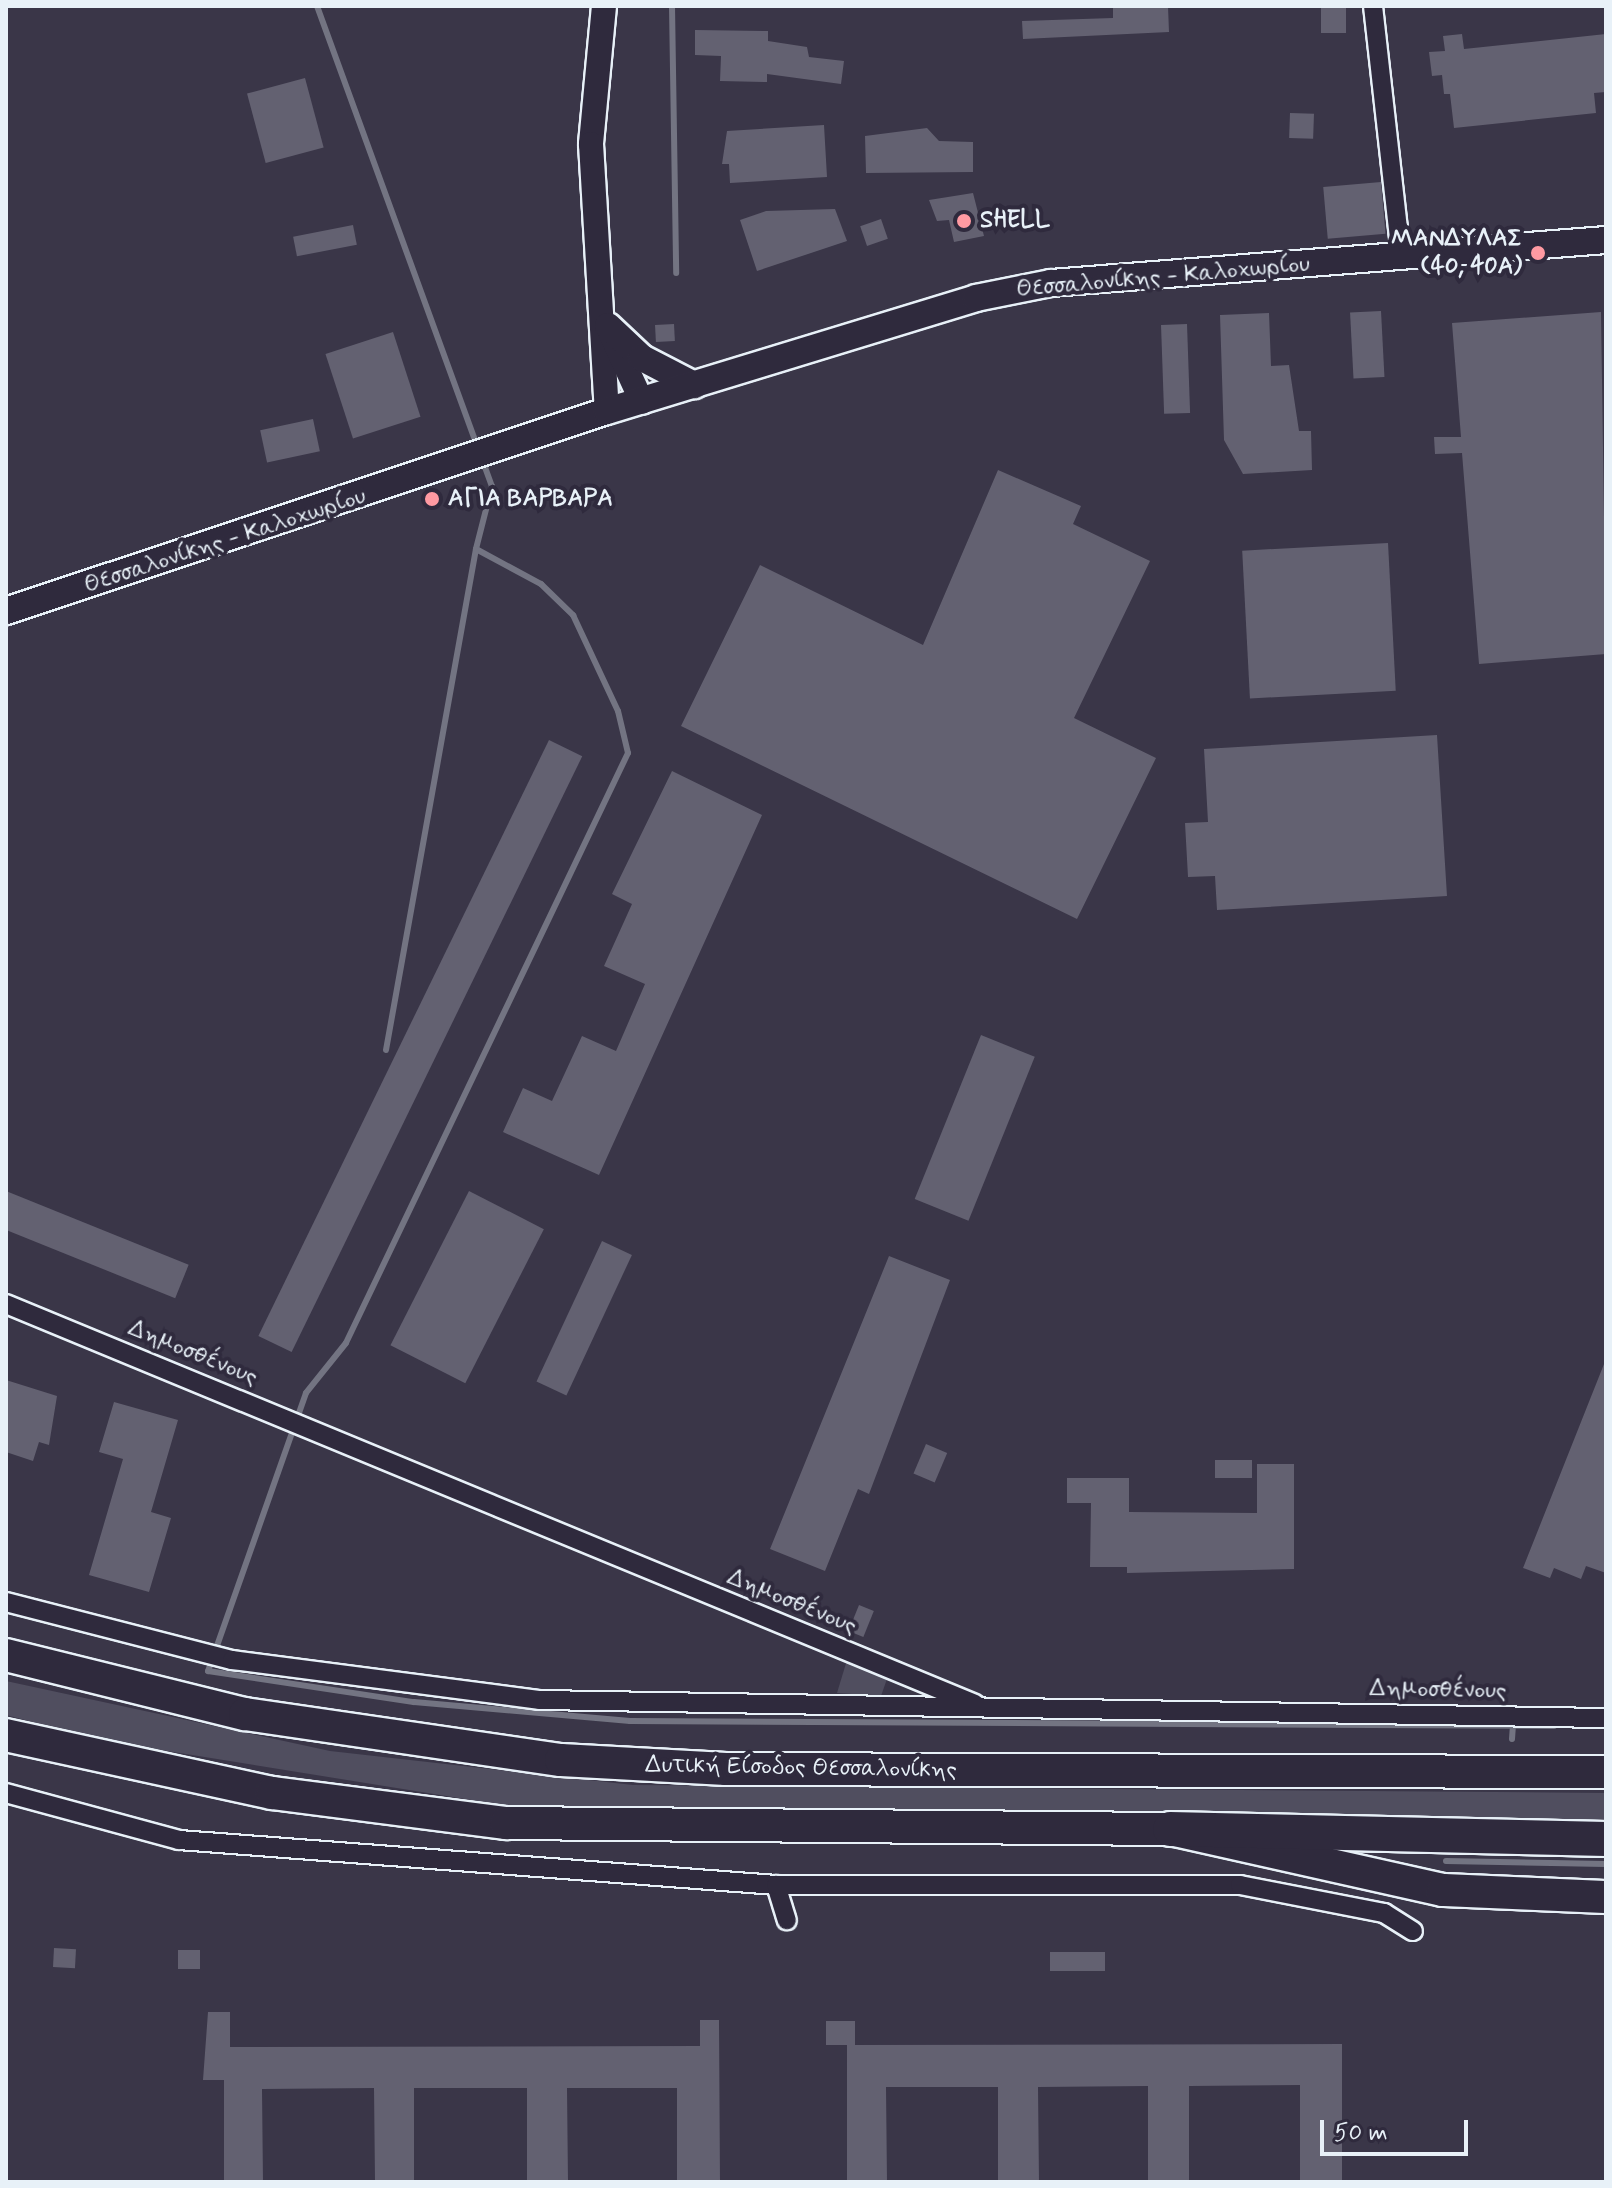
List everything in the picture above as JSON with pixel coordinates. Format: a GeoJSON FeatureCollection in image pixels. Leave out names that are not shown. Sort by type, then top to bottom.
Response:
{"type":"FeatureCollection","features":[{"type":"Feature","properties":{"kind":"highway","name":"Δυτική Είσοδος Θεσσαλονίκης"},"geometry":{"type":"LineString","coordinates":[[6,1655],[245,1714],[561,1760],[726,1769],[1606,1772]]}},
{"type":"Feature","properties":{"kind":"highway"},"geometry":{"type":"LineString","coordinates":[[6,1735],[272,1793],[506,1823],[1170,1829],[1606,1839]]}},
{"type":"Feature","properties":{"kind":"highway"},"geometry":{"type":"LineString","coordinates":[[1170,1829],[1430,1888],[1606,1897]]}},
{"type":"Feature","properties":{"kind":"main road","name":"Θεσσαλονίκης - Καλοχωρίου"},"geometry":{"type":"LineString","coordinates":[[6,611],[443,470],[607,411],[976,298],[1051,283],[1606,240]]}},
{"type":"Feature","properties":{"kind":"main road"},"geometry":{"type":"LineString","coordinates":[[604,315],[642,358],[694,385]]}},
{"type":"Feature","properties":{"kind":"street"},"geometry":{"type":"LineString","coordinates":[[604,6],[591,144],[604,315],[607,411]]}},
{"type":"Feature","properties":{"kind":"street"},"geometry":{"type":"LineString","coordinates":[[1373,6],[1401,256]]}},
{"type":"Feature","properties":{"kind":"street"},"geometry":{"type":"LineString","coordinates":[[604,315],[642,402]]}},
{"type":"Feature","properties":{"kind":"street","name":"Δημοσθένους"},"geometry":{"type":"LineString","coordinates":[[6,1304],[316,1428],[985,1708],[1606,1718]]}},
{"type":"Feature","properties":{"kind":"street"},"geometry":{"type":"LineString","coordinates":[[6,1602],[175,1648],[232,1660],[540,1700],[985,1708]]}},
{"type":"Feature","properties":{"kind":"street"},"geometry":{"type":"LineString","coordinates":[[6,1793],[179,1840],[776,1885],[1240,1885],[1384,1913],[1413,1931]]}},
{"type":"Feature","properties":{"kind":"street"},"geometry":{"type":"LineString","coordinates":[[776,1885],[787,1920]]}},
{"type":"Feature","properties":{"kind":"shaded area"},"geometry":{"type":"Polygon","coordinates":[[[847,1660],[888,1676],[881,1696],[837,1693],[847,1660]]]}},
{"type":"Feature","properties":{"kind":"shaded area"},"geometry":{"type":"Polygon","coordinates":[[[6,1681],[330,1751],[633,1785],[1606,1793],[1606,1824],[558,1814],[105,1741],[6,1715],[6,1681]]]}},
{"type":"Feature","properties":{"kind":"building"},"geometry":{"type":"Polygon","coordinates":[[[1113,6],[1168,6],[1169,32],[1023,39],[1022,21],[1113,18],[1113,6]]]}},
{"type":"Feature","properties":{"kind":"building"},"geometry":{"type":"Polygon","coordinates":[[[1321,6],[1346,6],[1346,33],[1321,33],[1321,6]]]}},
{"type":"Feature","properties":{"kind":"building"},"geometry":{"type":"Polygon","coordinates":[[[695,30],[768,31],[768,41],[807,47],[809,57],[844,61],[841,84],[767,74],[767,82],[720,81],[721,56],[695,55],[695,30]]]}},
{"type":"Feature","properties":{"kind":"building"},"geometry":{"type":"Polygon","coordinates":[[[1462,34],[1464,49],[1606,34],[1606,92],[1594,93],[1596,113],[1454,128],[1450,94],[1444,94],[1442,75],[1432,76],[1429,52],[1445,51],[1443,36],[1462,34]]]}},
{"type":"Feature","properties":{"kind":"building"},"geometry":{"type":"Polygon","coordinates":[[[305,78],[324,148],[266,163],[247,94],[305,78]]]}},
{"type":"Feature","properties":{"kind":"building"},"geometry":{"type":"Polygon","coordinates":[[[1290,113],[1314,114],[1313,139],[1289,138],[1290,113]]]}},
{"type":"Feature","properties":{"kind":"building"},"geometry":{"type":"Polygon","coordinates":[[[824,125],[827,177],[730,183],[729,164],[722,164],[727,131],[824,125]]]}},
{"type":"Feature","properties":{"kind":"building"},"geometry":{"type":"Polygon","coordinates":[[[927,128],[939,141],[973,142],[973,172],[866,173],[865,136],[927,128]]]}},
{"type":"Feature","properties":{"kind":"building"},"geometry":{"type":"Polygon","coordinates":[[[1381,182],[1386,234],[1328,239],[1323,187],[1381,182]]]}},
{"type":"Feature","properties":{"kind":"building"},"geometry":{"type":"Polygon","coordinates":[[[973,193],[984,236],[954,242],[949,220],[937,221],[929,200],[973,193]]]}},
{"type":"Feature","properties":{"kind":"building"},"geometry":{"type":"Polygon","coordinates":[[[835,209],[847,241],[757,271],[740,220],[766,211],[835,209]]]}},
{"type":"Feature","properties":{"kind":"building"},"geometry":{"type":"Polygon","coordinates":[[[881,219],[888,239],[867,246],[860,226],[881,219]]]}},
{"type":"Feature","properties":{"kind":"building"},"geometry":{"type":"Polygon","coordinates":[[[353,225],[357,245],[297,256],[293,237],[353,225]]]}},
{"type":"Feature","properties":{"kind":"building"},"geometry":{"type":"Polygon","coordinates":[[[1381,311],[1384,377],[1353,379],[1350,313],[1381,311]]]}},
{"type":"Feature","properties":{"kind":"building"},"geometry":{"type":"Polygon","coordinates":[[[1601,312],[1606,654],[1479,664],[1462,453],[1435,454],[1434,437],[1461,437],[1452,323],[1601,312]]]}},
{"type":"Feature","properties":{"kind":"building"},"geometry":{"type":"Polygon","coordinates":[[[1269,313],[1271,366],[1289,365],[1299,431],[1311,431],[1312,470],[1243,474],[1224,440],[1220,315],[1269,313]]]}},
{"type":"Feature","properties":{"kind":"building"},"geometry":{"type":"Polygon","coordinates":[[[674,324],[675,341],[656,342],[655,325],[674,324]]]}},
{"type":"Feature","properties":{"kind":"building"},"geometry":{"type":"Polygon","coordinates":[[[1187,324],[1190,413],[1164,414],[1161,325],[1187,324]]]}},
{"type":"Feature","properties":{"kind":"building"},"geometry":{"type":"Polygon","coordinates":[[[393,332],[421,417],[353,439],[325,354],[393,332]]]}},
{"type":"Feature","properties":{"kind":"building"},"geometry":{"type":"Polygon","coordinates":[[[313,419],[320,451],[267,463],[260,430],[313,419]]]}},
{"type":"Feature","properties":{"kind":"building"},"geometry":{"type":"Polygon","coordinates":[[[998,470],[1081,506],[1073,524],[1150,561],[1074,718],[1156,758],[1077,919],[681,726],[760,565],[923,645],[998,470]]]}},
{"type":"Feature","properties":{"kind":"building"},"geometry":{"type":"Polygon","coordinates":[[[1388,543],[1396,691],[1250,698],[1242,551],[1388,543]]]}},
{"type":"Feature","properties":{"kind":"building"},"geometry":{"type":"Polygon","coordinates":[[[1437,735],[1447,896],[1217,910],[1215,876],[1188,877],[1185,823],[1208,822],[1204,749],[1437,735]]]}},
{"type":"Feature","properties":{"kind":"building"},"geometry":{"type":"Polygon","coordinates":[[[549,740],[582,756],[292,1352],[258,1336],[549,740]]]}},
{"type":"Feature","properties":{"kind":"building"},"geometry":{"type":"Polygon","coordinates":[[[672,771],[762,815],[599,1175],[503,1132],[523,1088],[552,1101],[582,1036],[616,1051],[645,984],[604,966],[632,904],[612,894],[672,771]]]}},
{"type":"Feature","properties":{"kind":"building"},"geometry":{"type":"Polygon","coordinates":[[[981,1035],[1035,1057],[968,1221],[915,1199],[981,1035]]]}},
{"type":"Feature","properties":{"kind":"building"},"geometry":{"type":"Polygon","coordinates":[[[6,1191],[189,1265],[175,1298],[6,1230],[6,1191]]]}},
{"type":"Feature","properties":{"kind":"building"},"geometry":{"type":"Polygon","coordinates":[[[469,1191],[544,1229],[465,1383],[390,1345],[469,1191]]]}},
{"type":"Feature","properties":{"kind":"building"},"geometry":{"type":"Polygon","coordinates":[[[602,1241],[632,1255],[566,1395],[536,1381],[602,1241]]]}},
{"type":"Feature","properties":{"kind":"building"},"geometry":{"type":"Polygon","coordinates":[[[889,1256],[950,1280],[869,1494],[858,1489],[825,1571],[770,1549],[889,1256]]]}},
{"type":"Feature","properties":{"kind":"building"},"geometry":{"type":"Polygon","coordinates":[[[1606,1359],[1606,1573],[1586,1566],[1581,1579],[1554,1568],[1550,1578],[1523,1568],[1606,1359]]]}},
{"type":"Feature","properties":{"kind":"building"},"geometry":{"type":"Polygon","coordinates":[[[6,1380],[57,1396],[49,1445],[39,1442],[33,1461],[6,1452],[6,1380]]]}},
{"type":"Feature","properties":{"kind":"building"},"geometry":{"type":"Polygon","coordinates":[[[114,1402],[178,1420],[151,1512],[171,1518],[149,1592],[89,1575],[123,1459],[99,1452],[114,1402]]]}},
{"type":"Feature","properties":{"kind":"building"},"geometry":{"type":"Polygon","coordinates":[[[926,1444],[947,1453],[935,1482],[913,1473],[926,1444]]]}},
{"type":"Feature","properties":{"kind":"building"},"geometry":{"type":"Polygon","coordinates":[[[1215,1460],[1252,1460],[1252,1478],[1215,1478],[1215,1460]]]}},
{"type":"Feature","properties":{"kind":"building"},"geometry":{"type":"Polygon","coordinates":[[[1257,1464],[1294,1464],[1294,1569],[1127,1573],[1127,1567],[1090,1567],[1091,1503],[1067,1503],[1067,1478],[1129,1478],[1129,1512],[1257,1513],[1257,1464]]]}},
{"type":"Feature","properties":{"kind":"building"},"geometry":{"type":"Polygon","coordinates":[[[859,1605],[874,1611],[863,1637],[849,1631],[859,1605]]]}},
{"type":"Feature","properties":{"kind":"building"},"geometry":{"type":"Polygon","coordinates":[[[54,1948],[76,1949],[75,1968],[53,1967],[54,1948]]]}},
{"type":"Feature","properties":{"kind":"building"},"geometry":{"type":"Polygon","coordinates":[[[178,1950],[200,1950],[200,1969],[178,1969],[178,1950]]]}},
{"type":"Feature","properties":{"kind":"building"},"geometry":{"type":"Polygon","coordinates":[[[1050,1952],[1105,1952],[1105,1971],[1050,1971],[1050,1952]]]}},
{"type":"Feature","properties":{"kind":"building"},"geometry":{"type":"Polygon","coordinates":[[[208,2012],[230,2012],[230,2047],[700,2046],[700,2020],[719,2020],[720,2182],[677,2182],[677,2088],[567,2088],[568,2182],[527,2182],[527,2088],[414,2088],[414,2182],[375,2182],[374,2088],[262,2089],[263,2182],[224,2182],[224,2080],[203,2080],[208,2012]]]}},
{"type":"Feature","properties":{"kind":"building"},"geometry":{"type":"Polygon","coordinates":[[[826,2021],[855,2021],[855,2045],[826,2045],[826,2021]]]}},
{"type":"Feature","properties":{"kind":"building"},"geometry":{"type":"Polygon","coordinates":[[[1342,2044],[1342,2182],[1300,2182],[1300,2085],[1189,2086],[1189,2182],[1148,2182],[1148,2086],[1038,2087],[1039,2182],[998,2182],[998,2087],[886,2087],[887,2182],[847,2182],[847,2045],[1342,2044]]]}},
{"type":"Feature","properties":{"kind":"waterway"},"geometry":{"type":"LineString","coordinates":[[317,6],[478,448]]}},
{"type":"Feature","properties":{"kind":"waterway"},"geometry":{"type":"LineString","coordinates":[[672,6],[676,273]]}},
{"type":"Feature","properties":{"kind":"waterway"},"geometry":{"type":"LineString","coordinates":[[482,459],[492,486],[476,549],[541,584],[573,615],[618,711],[628,753],[346,1343],[306,1393],[208,1671],[414,1702],[630,1721],[1554,1726]]}},
{"type":"Feature","properties":{"kind":"waterway"},"geometry":{"type":"LineString","coordinates":[[386,1050],[476,549]]}},
{"type":"Feature","properties":{"kind":"waterway"},"geometry":{"type":"LineString","coordinates":[[1512,1739],[1513,1726]]}},
{"type":"Feature","properties":{"kind":"waterway"},"geometry":{"type":"LineString","coordinates":[[1446,1861],[1606,1864]]}},
{"type":"Feature","properties":{"kind":"place","name":"SHELL"},"geometry":{"type":"Point","coordinates":[964,221]}},
{"type":"Feature","properties":{"kind":"place","name":"ΜΑΝΔΥΛΑΣ (40, 40Α)"},"geometry":{"type":"Point","coordinates":[1538,253]}},
{"type":"Feature","properties":{"kind":"place","name":"ΑΓΙΑ ΒΑΡΒΑΡΑ"},"geometry":{"type":"Point","coordinates":[432,499]}}]}
